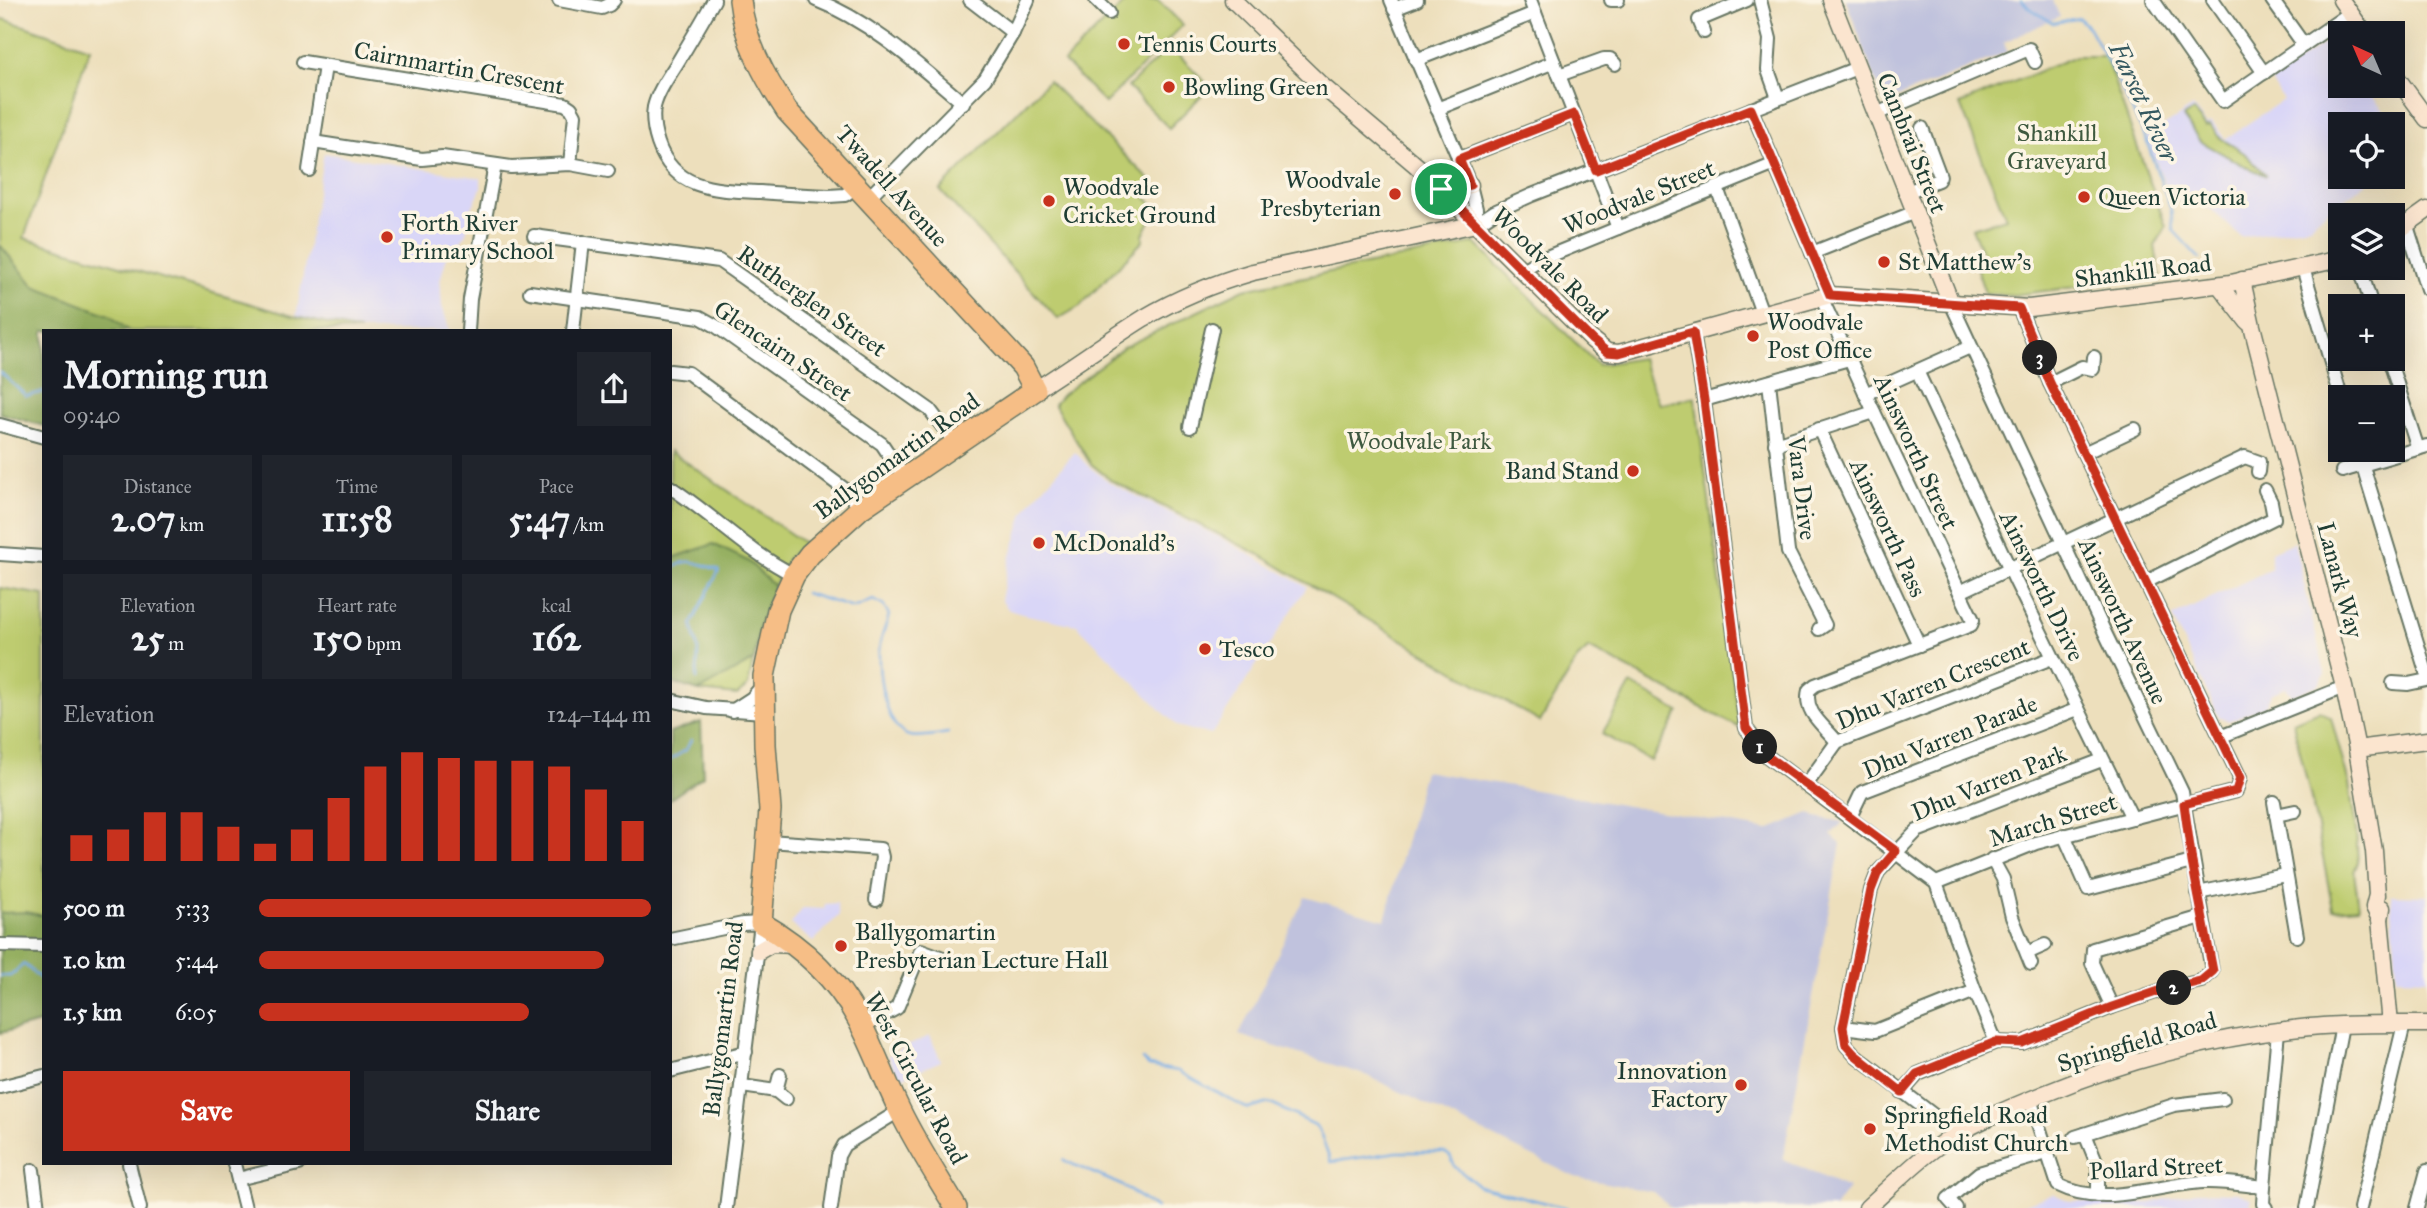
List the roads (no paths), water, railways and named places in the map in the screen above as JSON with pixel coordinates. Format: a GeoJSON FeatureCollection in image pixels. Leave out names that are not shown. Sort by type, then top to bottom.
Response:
{"type":"FeatureCollection","features":[{"type":"Feature","properties":{"kind":"highway","name":"Twadell Avenue"},"geometry":{"type":"LineString","coordinates":[[740,0],[747,32],[773,90],[788,111],[1023,367],[1035,390]]}},
{"type":"Feature","properties":{"kind":"highway","name":"Ballygomartin Road"},"geometry":{"type":"LineString","coordinates":[[761,923],[770,810],[764,684],[769,645],[778,610],[794,575],[810,554],[862,508],[1035,390]]}},
{"type":"Feature","properties":{"kind":"highway","name":"West Circular Road"},"geometry":{"type":"LineString","coordinates":[[761,923],[794,945],[836,986],[862,1027],[900,1111],[956,1208]]}},
{"type":"Feature","properties":{"kind":"main road","name":"Woodvale Road"},"geometry":{"type":"LineString","coordinates":[[1233,0],[1320,84],[1394,145],[1441,189],[1521,271],[1607,352],[1619,353],[1826,296],[1951,303]]}},
{"type":"Feature","properties":{"kind":"main road","name":"Cambrai Street"},"geometry":{"type":"LineString","coordinates":[[1831,0],[1951,303]]}},
{"type":"Feature","properties":{"kind":"main road"},"geometry":{"type":"LineString","coordinates":[[2405,89],[2427,119]]}},
{"type":"Feature","properties":{"kind":"main road"},"geometry":{"type":"LineString","coordinates":[[1441,189],[1452,190],[1470,185]]}},
{"type":"Feature","properties":{"kind":"main road"},"geometry":{"type":"LineString","coordinates":[[2407,226],[2427,210]]}},
{"type":"Feature","properties":{"kind":"main road","name":"Ballygomartin Road"},"geometry":{"type":"LineString","coordinates":[[1035,390],[1144,318],[1179,299],[1214,285],[1253,272],[1476,225]]}},
{"type":"Feature","properties":{"kind":"main road","name":"Shankill Road"},"geometry":{"type":"LineString","coordinates":[[1951,303],[2019,308],[2110,299],[2219,285],[2328,262]]}},
{"type":"Feature","properties":{"kind":"main road","name":"Lanark Way"},"geometry":{"type":"LineString","coordinates":[[2242,280],[2344,687],[2357,749],[2374,851],[2377,895],[2374,907],[2380,919],[2397,1024]]}},
{"type":"Feature","properties":{"kind":"main road"},"geometry":{"type":"LineString","coordinates":[[2219,285],[2252,327]]}},
{"type":"Feature","properties":{"kind":"main road"},"geometry":{"type":"LineString","coordinates":[[2357,749],[2427,740]]}},
{"type":"Feature","properties":{"kind":"main road"},"geometry":{"type":"LineString","coordinates":[[759,951],[771,944],[794,945]]}},
{"type":"Feature","properties":{"kind":"main road","name":"Springfield Road"},"geometry":{"type":"LineString","coordinates":[[1867,1208],[1936,1148],[1958,1134],[2029,1099],[2079,1079],[2184,1047],[2278,1031],[2342,1025],[2427,1024]]}},
{"type":"Feature","properties":{"kind":"main road","name":"Springfield Road"},"geometry":{"type":"LineString","coordinates":[[1876,1208],[1888,1189]]}},
{"type":"Feature","properties":{"kind":"street"},"geometry":{"type":"LineString","coordinates":[[559,0],[602,8],[614,0]]}},
{"type":"Feature","properties":{"kind":"street"},"geometry":{"type":"LineString","coordinates":[[714,0],[662,86],[654,106],[653,125],[661,153],[682,177],[707,188],[829,197],[862,192],[962,103],[985,79],[1013,33],[1028,0]]}},
{"type":"Feature","properties":{"kind":"street"},"geometry":{"type":"LineString","coordinates":[[816,0],[858,20],[904,53],[962,103]]}},
{"type":"Feature","properties":{"kind":"street"},"geometry":{"type":"LineString","coordinates":[[970,0],[1013,33]]}},
{"type":"Feature","properties":{"kind":"street"},"geometry":{"type":"LineString","coordinates":[[1096,0],[1110,13]]}},
{"type":"Feature","properties":{"kind":"street"},"geometry":{"type":"LineString","coordinates":[[1417,0],[1392,4],[1470,185],[1476,209],[1476,225]]}},
{"type":"Feature","properties":{"kind":"street"},"geometry":{"type":"LineString","coordinates":[[1530,0],[1618,228]]}},
{"type":"Feature","properties":{"kind":"street"},"geometry":{"type":"LineString","coordinates":[[1611,0],[1618,0]]}},
{"type":"Feature","properties":{"kind":"street"},"geometry":{"type":"LineString","coordinates":[[1704,32],[1699,20],[1747,0]]}},
{"type":"Feature","properties":{"kind":"street"},"geometry":{"type":"LineString","coordinates":[[1760,0],[1770,39],[1768,70],[1778,97]]}},
{"type":"Feature","properties":{"kind":"street"},"geometry":{"type":"LineString","coordinates":[[2153,0],[2223,101],[2304,45],[2345,7]]}},
{"type":"Feature","properties":{"kind":"street"},"geometry":{"type":"LineString","coordinates":[[2213,0],[2264,72]]}},
{"type":"Feature","properties":{"kind":"street"},"geometry":{"type":"LineString","coordinates":[[2272,0],[2304,45]]}},
{"type":"Feature","properties":{"kind":"street"},"geometry":{"type":"LineString","coordinates":[[1416,60],[1535,13]]}},
{"type":"Feature","properties":{"kind":"street"},"geometry":{"type":"LineString","coordinates":[[1876,114],[2029,49],[2035,62]]}},
{"type":"Feature","properties":{"kind":"street"},"geometry":{"type":"LineString","coordinates":[[1437,108],[1557,69],[1604,59],[1610,59],[1615,64]]}},
{"type":"Feature","properties":{"kind":"street","name":"Cairnmartin Crescent"},"geometry":{"type":"LineString","coordinates":[[303,62],[565,104],[572,108],[575,115],[570,164]]}},
{"type":"Feature","properties":{"kind":"street","name":"Cairnmartin Crescent"},"geometry":{"type":"LineString","coordinates":[[309,170],[325,66]]}},
{"type":"Feature","properties":{"kind":"street"},"geometry":{"type":"LineString","coordinates":[[1476,225],[1494,212],[1778,97],[1857,68]]}},
{"type":"Feature","properties":{"kind":"street","name":"Ainsworth Street"},"geometry":{"type":"LineString","coordinates":[[1751,109],[1812,253],[1849,359],[1973,620],[1971,625],[1919,645]]}},
{"type":"Feature","properties":{"kind":"street"},"geometry":{"type":"LineString","coordinates":[[1459,159],[1574,114]]}},
{"type":"Feature","properties":{"kind":"street"},"geometry":{"type":"LineString","coordinates":[[1907,192],[1938,180],[1940,176],[1922,128]]}},
{"type":"Feature","properties":{"kind":"street"},"geometry":{"type":"LineString","coordinates":[[313,142],[422,159],[442,157],[511,167],[570,164],[603,170],[596,183]]}},
{"type":"Feature","properties":{"kind":"street"},"geometry":{"type":"LineString","coordinates":[[468,329],[470,299],[495,164]]}},
{"type":"Feature","properties":{"kind":"street","name":"Woodvale Street"},"geometry":{"type":"LineString","coordinates":[[1521,271],[1538,261],[1775,164]]}},
{"type":"Feature","properties":{"kind":"street"},"geometry":{"type":"LineString","coordinates":[[1717,188],[1762,313]]}},
{"type":"Feature","properties":{"kind":"street"},"geometry":{"type":"LineString","coordinates":[[1812,253],[1915,212]]}},
{"type":"Feature","properties":{"kind":"street"},"geometry":{"type":"LineString","coordinates":[[2407,226],[2427,289]]}},
{"type":"Feature","properties":{"kind":"street","name":"Rutherglen Street"},"geometry":{"type":"LineString","coordinates":[[534,236],[719,261],[930,410],[956,443]]}},
{"type":"Feature","properties":{"kind":"street"},"geometry":{"type":"LineString","coordinates":[[573,329],[583,242]]}},
{"type":"Feature","properties":{"kind":"street"},"geometry":{"type":"LineString","coordinates":[[2304,268],[2338,385]]}},
{"type":"Feature","properties":{"kind":"street","name":"Glencairn Street"},"geometry":{"type":"LineString","coordinates":[[530,292],[700,317],[882,444],[904,477]]}},
{"type":"Feature","properties":{"kind":"street","name":"Ainsworth Avenue"},"geometry":{"type":"LineString","coordinates":[[1951,303],[2182,792],[2213,971],[2201,981],[2159,991],[2112,1007]]}},
{"type":"Feature","properties":{"kind":"street"},"geometry":{"type":"LineString","coordinates":[[2019,308],[2050,383],[2220,737],[2344,687]]}},
{"type":"Feature","properties":{"kind":"street"},"geometry":{"type":"LineString","coordinates":[[1190,427],[1212,329]]}},
{"type":"Feature","properties":{"kind":"street"},"geometry":{"type":"LineString","coordinates":[[1693,332],[1746,728],[1767,756],[1936,883],[1996,1042]]}},
{"type":"Feature","properties":{"kind":"street"},"geometry":{"type":"LineString","coordinates":[[1865,394],[1970,347]]}},
{"type":"Feature","properties":{"kind":"street"},"geometry":{"type":"LineString","coordinates":[[2050,383],[2082,367],[2093,369],[2094,357]]}},
{"type":"Feature","properties":{"kind":"street"},"geometry":{"type":"LineString","coordinates":[[1704,400],[1849,359]]}},
{"type":"Feature","properties":{"kind":"street"},"geometry":{"type":"LineString","coordinates":[[672,370],[688,373],[844,488],[862,508]]}},
{"type":"Feature","properties":{"kind":"street","name":"Ainsworth Drive"},"geometry":{"type":"LineString","coordinates":[[1917,370],[2052,658],[2132,818]]}},
{"type":"Feature","properties":{"kind":"street"},"geometry":{"type":"LineString","coordinates":[[2342,471],[2423,447],[2394,371]]}},
{"type":"Feature","properties":{"kind":"street","name":"Vara Drive"},"geometry":{"type":"LineString","coordinates":[[1769,382],[1788,552],[1825,625],[1819,629]]}},
{"type":"Feature","properties":{"kind":"street"},"geometry":{"type":"LineString","coordinates":[[1775,444],[1874,412]]}},
{"type":"Feature","properties":{"kind":"street"},"geometry":{"type":"LineString","coordinates":[[0,425],[42,436]]}},
{"type":"Feature","properties":{"kind":"street","name":"Ainsworth Pass"},"geometry":{"type":"LineString","coordinates":[[1819,429],[1919,645]]}},
{"type":"Feature","properties":{"kind":"street"},"geometry":{"type":"LineString","coordinates":[[2084,453],[2134,429]]}},
{"type":"Feature","properties":{"kind":"street"},"geometry":{"type":"LineString","coordinates":[[1960,592],[2245,457],[2261,464]]}},
{"type":"Feature","properties":{"kind":"street"},"geometry":{"type":"LineString","coordinates":[[2362,462],[2427,675]]}},
{"type":"Feature","properties":{"kind":"street"},"geometry":{"type":"LineString","coordinates":[[672,488],[715,518],[756,554],[794,575]]}},
{"type":"Feature","properties":{"kind":"street"},"geometry":{"type":"LineString","coordinates":[[2146,582],[2274,518],[2272,497]]}},
{"type":"Feature","properties":{"kind":"street"},"geometry":{"type":"LineString","coordinates":[[0,555],[42,557]]}},
{"type":"Feature","properties":{"kind":"street"},"geometry":{"type":"LineString","coordinates":[[1837,742],[1808,707],[1809,690],[1815,685],[1919,645]]}},
{"type":"Feature","properties":{"kind":"street","name":"Dhu Varren Crescent"},"geometry":{"type":"LineString","coordinates":[[1806,785],[1837,742],[2052,658]]}},
{"type":"Feature","properties":{"kind":"street"},"geometry":{"type":"LineString","coordinates":[[2393,683],[2408,684],[2427,680]]}},
{"type":"Feature","properties":{"kind":"street"},"geometry":{"type":"LineString","coordinates":[[732,711],[757,694],[764,684]]}},
{"type":"Feature","properties":{"kind":"street"},"geometry":{"type":"LineString","coordinates":[[672,700],[706,708],[764,712]]}},
{"type":"Feature","properties":{"kind":"street","name":"Dhu Varren Parade"},"geometry":{"type":"LineString","coordinates":[[1850,817],[1862,792],[2078,709]]}},
{"type":"Feature","properties":{"kind":"street","name":"March Street"},"geometry":{"type":"LineString","coordinates":[[1936,883],[1992,859],[2064,835],[2236,791],[2240,778],[2220,737]]}},
{"type":"Feature","properties":{"kind":"street","name":"Dhu Varren Park"},"geometry":{"type":"LineString","coordinates":[[1843,1027],[1871,890],[1878,872],[1896,851],[1917,831],[2102,760]]}},
{"type":"Feature","properties":{"kind":"street"},"geometry":{"type":"LineString","coordinates":[[2295,811],[2275,808],[2297,936]]}},
{"type":"Feature","properties":{"kind":"street"},"geometry":{"type":"LineString","coordinates":[[2064,835],[2088,889],[2192,862]]}},
{"type":"Feature","properties":{"kind":"street"},"geometry":{"type":"LineString","coordinates":[[769,841],[880,849],[882,857],[876,900]]}},
{"type":"Feature","properties":{"kind":"street"},"geometry":{"type":"LineString","coordinates":[[1992,859],[2003,879],[2012,917],[2029,958],[2045,945]]}},
{"type":"Feature","properties":{"kind":"street"},"geometry":{"type":"LineString","coordinates":[[2198,893],[2286,875]]}},
{"type":"Feature","properties":{"kind":"street"},"geometry":{"type":"LineString","coordinates":[[1902,1092],[1917,1074],[1996,1042],[2022,1043],[2112,1007],[2092,963],[2093,949],[2202,917]]}},
{"type":"Feature","properties":{"kind":"street"},"geometry":{"type":"LineString","coordinates":[[672,939],[743,924],[761,923]]}},
{"type":"Feature","properties":{"kind":"street","name":"Ballygomartin Road"},"geometry":{"type":"LineString","coordinates":[[726,1208],[761,923]]}},
{"type":"Feature","properties":{"kind":"street"},"geometry":{"type":"LineString","coordinates":[[0,945],[42,946]]}},
{"type":"Feature","properties":{"kind":"street"},"geometry":{"type":"LineString","coordinates":[[862,1027],[897,1008],[921,950],[943,958]]}},
{"type":"Feature","properties":{"kind":"street"},"geometry":{"type":"LineString","coordinates":[[1958,1134],[1854,1054],[1846,1045],[1843,1027],[1875,1031],[1975,991]]}},
{"type":"Feature","properties":{"kind":"street"},"geometry":{"type":"LineString","coordinates":[[2360,1208],[2397,1024]]}},
{"type":"Feature","properties":{"kind":"street"},"geometry":{"type":"LineString","coordinates":[[2307,1208],[2342,1025]]}},
{"type":"Feature","properties":{"kind":"street"},"geometry":{"type":"LineString","coordinates":[[2266,1208],[2263,1205],[2264,1186],[2278,1031]]}},
{"type":"Feature","properties":{"kind":"street"},"geometry":{"type":"LineString","coordinates":[[672,1070],[746,1052]]}},
{"type":"Feature","properties":{"kind":"street"},"geometry":{"type":"LineString","coordinates":[[742,1086],[781,1095],[780,1075]]}},
{"type":"Feature","properties":{"kind":"street"},"geometry":{"type":"LineString","coordinates":[[0,1087],[42,1076]]}},
{"type":"Feature","properties":{"kind":"street","name":"Pollard Street"},"geometry":{"type":"LineString","coordinates":[[2029,1099],[2057,1185],[2073,1193],[2135,1194],[2205,1182],[2264,1186]]}},
{"type":"Feature","properties":{"kind":"street"},"geometry":{"type":"LineString","coordinates":[[2098,1195],[2098,1166],[2080,1136],[2174,1105],[2224,1099]]}},
{"type":"Feature","properties":{"kind":"street"},"geometry":{"type":"LineString","coordinates":[[831,1208],[838,1156],[844,1145],[900,1111]]}},
{"type":"Feature","properties":{"kind":"street"},"geometry":{"type":"LineString","coordinates":[[1956,1208],[1948,1199],[1979,1173],[2047,1153]]}},
{"type":"Feature","properties":{"kind":"street"},"geometry":{"type":"LineString","coordinates":[[129,1165],[140,1208]]}},
{"type":"Feature","properties":{"kind":"street"},"geometry":{"type":"LineString","coordinates":[[234,1165],[245,1208]]}},
{"type":"Feature","properties":{"kind":"street"},"geometry":{"type":"LineString","coordinates":[[238,1179],[295,1165]]}},
{"type":"Feature","properties":{"kind":"street"},"geometry":{"type":"LineString","coordinates":[[33,1170],[38,1208]]}},
{"type":"Feature","properties":{"kind":"street"},"geometry":{"type":"LineString","coordinates":[[2417,1208],[2427,1171]]}},
{"type":"Feature","properties":{"kind":"waterway","name":"Farset River"},"geometry":{"type":"LineString","coordinates":[[2022,0],[2053,23],[2079,18],[2089,28],[2146,139],[2171,210],[2173,230],[2200,259]]}},
{"type":"Feature","properties":{"kind":"waterway"},"geometry":{"type":"LineString","coordinates":[[0,372],[26,396],[42,392]]}},
{"type":"Feature","properties":{"kind":"waterway"},"geometry":{"type":"LineString","coordinates":[[672,570],[687,562],[719,570],[692,624],[698,649],[697,679]]}},
{"type":"Feature","properties":{"kind":"waterway"},"geometry":{"type":"LineString","coordinates":[[805,593],[853,608],[873,600],[884,606],[889,615],[880,643],[879,661],[885,700],[894,724],[901,732],[910,736],[948,733]]}},
{"type":"Feature","properties":{"kind":"waterway"},"geometry":{"type":"LineString","coordinates":[[672,759],[686,750],[691,740]]}},
{"type":"Feature","properties":{"kind":"waterway"},"geometry":{"type":"LineString","coordinates":[[0,976],[10,976],[24,964],[42,980]]}},
{"type":"Feature","properties":{"kind":"waterway"},"geometry":{"type":"LineString","coordinates":[[1142,1059],[1149,1066],[1178,1071],[1249,1109],[1269,1103],[1315,1125],[1331,1162],[1397,1152],[1443,1152],[1450,1156],[1455,1167],[1479,1186],[1567,1208]]}},
{"type":"Feature","properties":{"kind":"waterway"},"geometry":{"type":"LineString","coordinates":[[1063,1160],[1121,1185],[1156,1208]]}},
{"type":"Feature","properties":{"kind":"place","name":"Tennis Courts"},"geometry":{"type":"Point","coordinates":[1124,44]}},
{"type":"Feature","properties":{"kind":"place","name":"Bowling Green"},"geometry":{"type":"Point","coordinates":[1169,87]}},
{"type":"Feature","properties":{"kind":"place","name":"Woodvale Presbyterian"},"geometry":{"type":"Point","coordinates":[1395,194]}},
{"type":"Feature","properties":{"kind":"place","name":"Queen Victoria"},"geometry":{"type":"Point","coordinates":[2084,197]}},
{"type":"Feature","properties":{"kind":"place","name":"Woodvale Cricket Ground"},"geometry":{"type":"Point","coordinates":[1049,201]}},
{"type":"Feature","properties":{"kind":"place","name":"Forth River Primary School"},"geometry":{"type":"Point","coordinates":[387,237]}},
{"type":"Feature","properties":{"kind":"place","name":"St Matthew’s"},"geometry":{"type":"Point","coordinates":[1884,262]}},
{"type":"Feature","properties":{"kind":"place","name":"Woodvale Post Office"},"geometry":{"type":"Point","coordinates":[1753,336]}},
{"type":"Feature","properties":{"kind":"place","name":"Band Stand"},"geometry":{"type":"Point","coordinates":[1633,471]}},
{"type":"Feature","properties":{"kind":"place","name":"McDonald's"},"geometry":{"type":"Point","coordinates":[1039,543]}},
{"type":"Feature","properties":{"kind":"place","name":"Tesco"},"geometry":{"type":"Point","coordinates":[1205,649]}},
{"type":"Feature","properties":{"kind":"place","name":"Ballygomartin Presbyterian Lecture Hall"},"geometry":{"type":"Point","coordinates":[841,946]}},
{"type":"Feature","properties":{"kind":"place","name":"Innovation Factory"},"geometry":{"type":"Point","coordinates":[1741,1085]}},
{"type":"Feature","properties":{"kind":"place","name":"Springfield Road Methodist Church"},"geometry":{"type":"Point","coordinates":[1870,1129]}},
{"type":"Feature","properties":{"kind":"park label","name":"Shankill Graveyard"},"geometry":{"type":"Point","coordinates":[2057,147]}},
{"type":"Feature","properties":{"kind":"park label","name":"Woodvale Park"},"geometry":{"type":"Point","coordinates":[1419,441]}}]}
